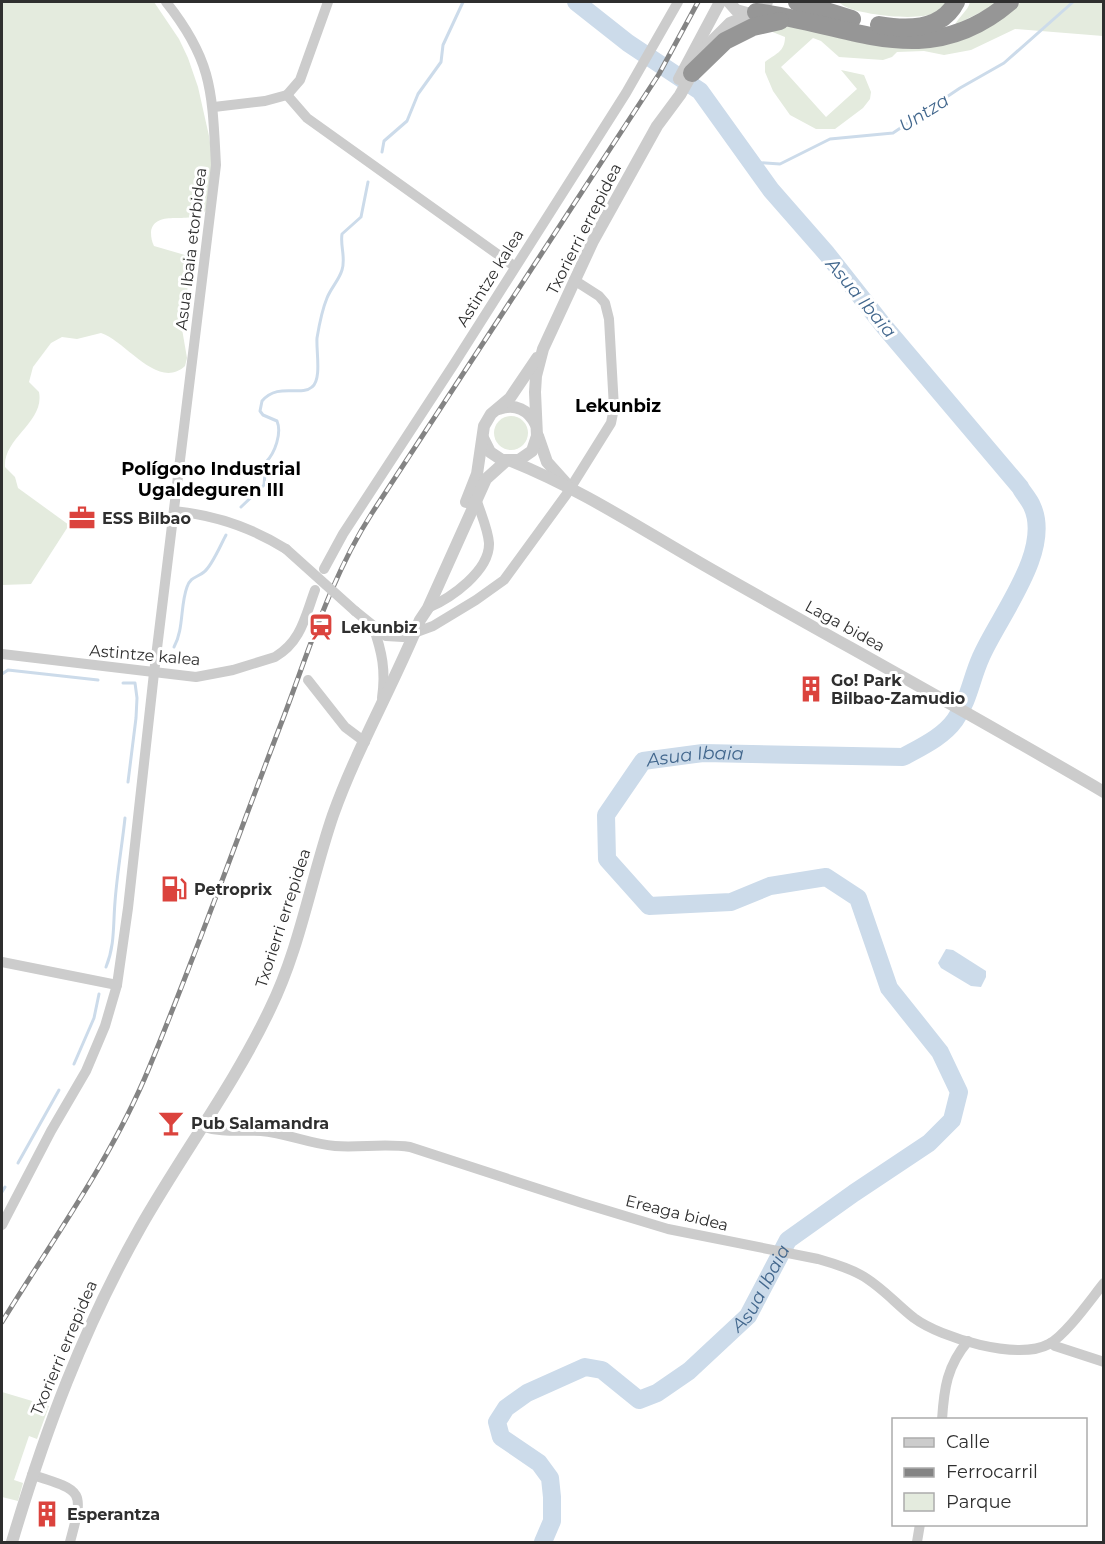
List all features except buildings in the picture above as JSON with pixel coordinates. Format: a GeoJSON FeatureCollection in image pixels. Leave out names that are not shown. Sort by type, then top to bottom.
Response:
{"type":"FeatureCollection","features":[{"type":"Feature","properties":{"kind":"highway"},"geometry":{"type":"LineString","coordinates":[[797,2],[823,7],[883,26],[898,28],[936,23],[953,8],[956,2]]}},
{"type":"Feature","properties":{"kind":"highway"},"geometry":{"type":"LineString","coordinates":[[758,9],[881,38],[927,41],[950,36],[982,23],[1010,2]]}},
{"type":"Feature","properties":{"kind":"highway"},"geometry":{"type":"LineString","coordinates":[[689,72],[725,40],[744,30],[768,23],[802,20]]}},
{"type":"Feature","properties":{"kind":"street","name":"Asua Ibaia etorbidea"},"geometry":{"type":"LineString","coordinates":[[2,1225],[51,1131],[86,1071],[105,1026],[117,985],[128,908],[154,673],[216,165],[214,107],[209,79],[200,52],[183,23],[166,2]]}},
{"type":"Feature","properties":{"kind":"street"},"geometry":{"type":"LineString","coordinates":[[214,107],[266,102],[287,95],[300,80],[328,2]]}},
{"type":"Feature","properties":{"kind":"street","name":"Astintze kalea"},"geometry":{"type":"LineString","coordinates":[[324,569],[343,534],[454,364],[642,65],[678,2]]}},
{"type":"Feature","properties":{"kind":"street","name":"Txorierri errepidea"},"geometry":{"type":"LineString","coordinates":[[689,72],[720,2]]}},
{"type":"Feature","properties":{"kind":"street"},"geometry":{"type":"LineString","coordinates":[[729,2],[736,10],[758,9]]}},
{"type":"Feature","properties":{"kind":"street","name":"Txorierri errepidea"},"geometry":{"type":"LineString","coordinates":[[12,1542],[54,1412],[96,1311],[141,1225],[261,1027],[280,985],[294,946],[325,839],[364,742],[420,620],[428,608],[476,498],[486,479],[509,461],[526,456],[536,444],[534,393],[536,376],[543,350],[574,280],[657,126],[689,72],[721,31],[730,23],[758,9]]}},
{"type":"Feature","properties":{"kind":"street"},"geometry":{"type":"LineString","coordinates":[[287,95],[307,118],[514,266]]}},
{"type":"Feature","properties":{"kind":"street"},"geometry":{"type":"LineString","coordinates":[[174,511],[233,523],[262,535],[286,549],[386,636],[398,638],[414,634],[442,621],[504,580],[570,488],[611,423],[614,408],[609,319],[605,303],[599,296],[574,280]]}},
{"type":"Feature","properties":{"kind":"street","name":"Txorierri errepidea"},"geometry":{"type":"LineString","coordinates":[[420,620],[424,602],[474,483],[487,420],[514,393],[543,350]]}},
{"type":"Feature","properties":{"kind":"street"},"geometry":{"type":"LineString","coordinates":[[496,410],[509,406],[522,409],[532,417],[547,462],[570,488]]}},
{"type":"Feature","properties":{"kind":"street"},"geometry":{"type":"LineString","coordinates":[[483,438],[495,457],[509,461]]}},
{"type":"Feature","properties":{"kind":"street","name":"Laga bidea"},"geometry":{"type":"LineString","coordinates":[[509,461],[535,470],[570,488],[976,717],[1104,792]]}},
{"type":"Feature","properties":{"kind":"street"},"geometry":{"type":"LineString","coordinates":[[428,608],[449,598],[481,568],[488,555],[489,541],[476,498]]}},
{"type":"Feature","properties":{"kind":"street","name":"Astintze kalea"},"geometry":{"type":"LineString","coordinates":[[2,654],[204,677],[275,657],[294,644],[315,590]]}},
{"type":"Feature","properties":{"kind":"street"},"geometry":{"type":"LineString","coordinates":[[372,625],[383,656],[384,682],[380,708]]}},
{"type":"Feature","properties":{"kind":"street"},"geometry":{"type":"LineString","coordinates":[[308,680],[345,727],[364,742]]}},
{"type":"Feature","properties":{"kind":"street"},"geometry":{"type":"LineString","coordinates":[[2,962],[117,985]]}},
{"type":"Feature","properties":{"kind":"street","name":"Ereaga bidea"},"geometry":{"type":"LineString","coordinates":[[201,1126],[219,1131],[281,1133],[335,1146],[391,1144],[410,1147],[668,1229],[799,1254],[854,1271],[875,1284],[914,1318],[928,1327],[968,1341],[1006,1351],[1021,1352],[1051,1343]]}},
{"type":"Feature","properties":{"kind":"street"},"geometry":{"type":"LineString","coordinates":[[1104,1283],[1051,1343],[1104,1362]]}},
{"type":"Feature","properties":{"kind":"street"},"geometry":{"type":"LineString","coordinates":[[942,1418],[947,1375],[960,1350],[968,1341]]}},
{"type":"Feature","properties":{"kind":"street"},"geometry":{"type":"LineString","coordinates":[[32,1475],[72,1490],[79,1499],[79,1508],[69,1542]]}},
{"type":"Feature","properties":{"kind":"street"},"geometry":{"type":"LineString","coordinates":[[917,1542],[921,1526]]}},
{"type":"Feature","properties":{"kind":"green space"},"geometry":{"type":"Polygon","coordinates":[[[2,2],[154,2],[179,39],[188,58],[198,87],[213,164],[206,210],[192,217],[159,220],[151,232],[154,246],[185,255],[191,263],[182,329],[187,358],[185,366],[175,372],[164,373],[153,369],[101,333],[77,339],[62,337],[51,343],[33,367],[29,382],[39,392],[39,403],[36,412],[10,447],[5,467],[15,477],[18,488],[69,525],[31,584],[2,585],[2,2]]]}},
{"type":"Feature","properties":{"kind":"green space"},"geometry":{"type":"Polygon","coordinates":[[[836,2],[947,2],[938,11],[929,15],[905,17],[863,12],[836,2]]]}},
{"type":"Feature","properties":{"kind":"green space"},"geometry":{"type":"Polygon","coordinates":[[[970,2],[1001,2],[955,25],[970,2]]]}},
{"type":"Feature","properties":{"kind":"green space"},"geometry":{"type":"Polygon","coordinates":[[[1021,2],[1103,2],[1103,36],[1015,29],[971,50],[944,55],[924,51],[897,52],[892,57],[883,60],[839,57],[821,41],[813,38],[781,67],[826,117],[857,89],[841,70],[864,75],[871,92],[870,99],[863,108],[835,129],[816,129],[790,115],[773,91],[765,72],[765,62],[781,49],[785,37],[753,24],[762,20],[907,46],[1014,8],[1021,2]]]}},
{"type":"Feature","properties":{"kind":"green space"},"geometry":{"type":"Polygon","coordinates":[[[511,416],[523,421],[528,433],[523,445],[511,450],[499,445],[494,433],[499,421],[511,416]]]}},
{"type":"Feature","properties":{"kind":"green space"},"geometry":{"type":"Polygon","coordinates":[[[2,1392],[49,1406],[37,1439],[29,1436],[14,1480],[23,1483],[18,1501],[2,1497],[2,1392]]]}},
{"type":"Feature","properties":{"kind":"water"},"geometry":{"type":"Polygon","coordinates":[[[946,949],[953,950],[986,971],[981,987],[971,986],[941,968],[938,963],[946,949]]]}},
{"type":"Feature","properties":{"kind":"waterway"},"geometry":{"type":"LineString","coordinates":[[382,152],[384,141],[407,121],[418,94],[441,62],[443,45],[463,2]]}},
{"type":"Feature","properties":{"kind":"waterway","name":"Asua Ibaia"},"geometry":{"type":"LineString","coordinates":[[543,1542],[552,1521],[550,1478],[539,1463],[501,1437],[497,1422],[506,1408],[527,1393],[585,1367],[602,1370],[639,1400],[657,1393],[689,1371],[748,1316],[788,1240],[929,1143],[952,1120],[959,1092],[940,1052],[889,988],[858,898],[826,877],[770,886],[731,902],[649,906],[607,859],[606,815],[643,761],[703,753],[903,757],[931,741],[950,726],[964,705],[981,657],[1030,563],[1037,524],[1032,506],[1020,487],[771,190],[700,91],[628,43],[576,2]]}},
{"type":"Feature","properties":{"kind":"waterway","name":"Untza"},"geometry":{"type":"LineString","coordinates":[[749,162],[780,164],[830,139],[893,133],[960,88],[1004,63],[1073,2]]}},
{"type":"Feature","properties":{"kind":"waterway"},"geometry":{"type":"LineString","coordinates":[[241,507],[264,485],[266,462],[275,448],[278,437],[277,421],[263,415],[260,411],[262,401],[275,392],[307,390],[312,387],[317,378],[317,338],[327,298],[343,266],[342,234],[361,217],[368,182]]}},
{"type":"Feature","properties":{"kind":"waterway"},"geometry":{"type":"LineString","coordinates":[[174,647],[189,583],[207,569],[226,535]]}},
{"type":"Feature","properties":{"kind":"waterway"},"geometry":{"type":"LineString","coordinates":[[2,674],[8,670],[98,680]]}},
{"type":"Feature","properties":{"kind":"waterway"},"geometry":{"type":"LineString","coordinates":[[123,683],[135,683],[137,698],[128,782]]}},
{"type":"Feature","properties":{"kind":"waterway"},"geometry":{"type":"LineString","coordinates":[[106,967],[112,943],[125,818]]}},
{"type":"Feature","properties":{"kind":"waterway"},"geometry":{"type":"LineString","coordinates":[[74,1064],[94,1018],[99,994]]}},
{"type":"Feature","properties":{"kind":"waterway"},"geometry":{"type":"LineString","coordinates":[[18,1163],[59,1090]]}},
{"type":"Feature","properties":{"kind":"waterway"},"geometry":{"type":"LineString","coordinates":[[2,1192],[5,1187]]}},
{"type":"Feature","properties":{"kind":"railway"},"geometry":{"type":"LineString","coordinates":[[2,1322],[100,1166],[149,1068],[333,586],[345,561],[372,513],[659,74],[698,2]]}},
{"type":"Feature","properties":{"kind":"place","name":"ESS Bilbao"},"geometry":{"type":"Point","coordinates":[82,518]}},
{"type":"Feature","properties":{"kind":"place","name":"Lekunbiz"},"geometry":{"type":"Point","coordinates":[321,627]}},
{"type":"Feature","properties":{"kind":"place","name":"Go! Park Bilbao-Zamudio"},"geometry":{"type":"Point","coordinates":[811,689]}},
{"type":"Feature","properties":{"kind":"place","name":"Petroprix"},"geometry":{"type":"Point","coordinates":[174,889]}},
{"type":"Feature","properties":{"kind":"place","name":"Pub Salamandra"},"geometry":{"type":"Point","coordinates":[171,1123]}},
{"type":"Feature","properties":{"kind":"place","name":"Esperantza"},"geometry":{"type":"Point","coordinates":[47,1514]}},
{"type":"Feature","properties":{"kind":"district","name":"Lekunbiz"},"geometry":{"type":"Point","coordinates":[618,406]}},
{"type":"Feature","properties":{"kind":"district","name":"Polígono Industrial Ugaldeguren III"},"geometry":{"type":"Point","coordinates":[211,479]}}]}
